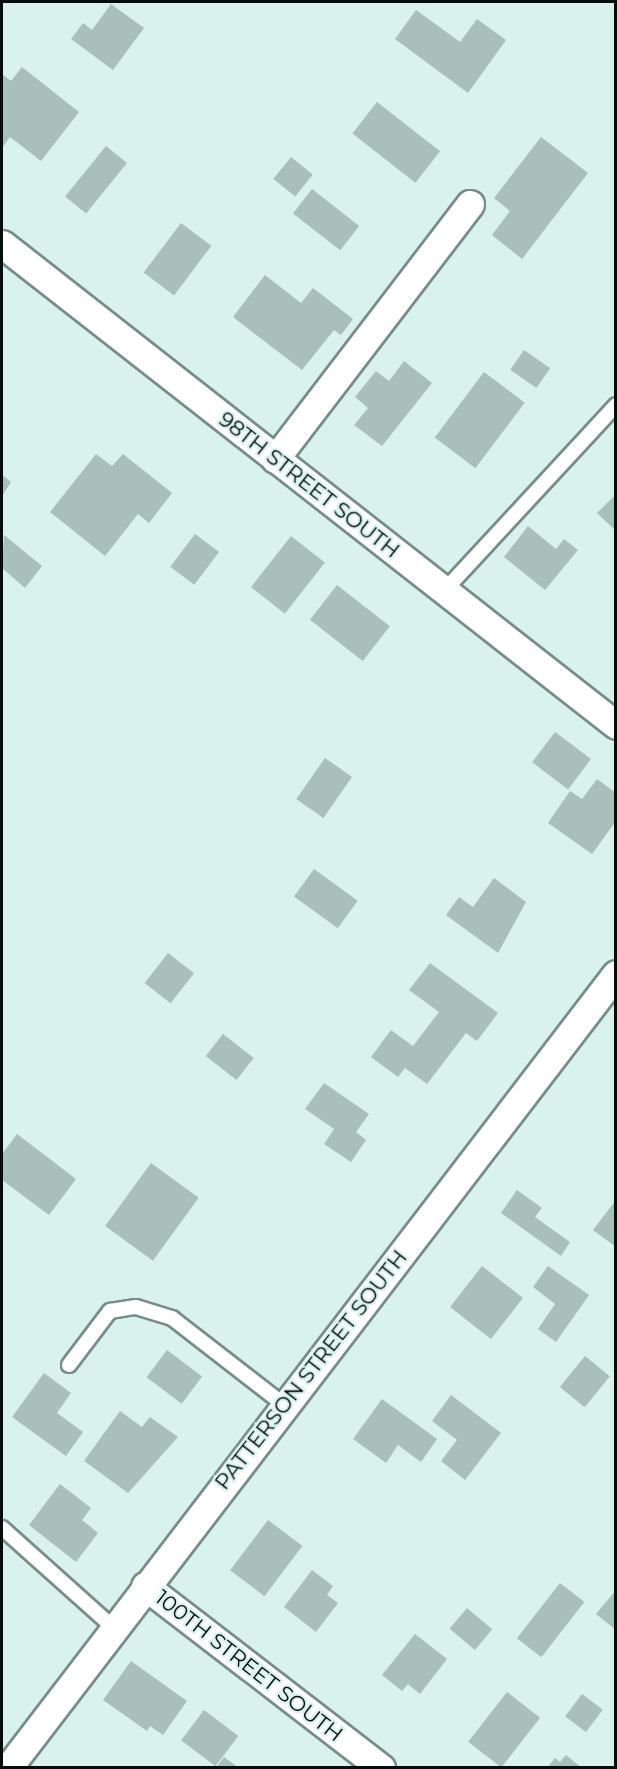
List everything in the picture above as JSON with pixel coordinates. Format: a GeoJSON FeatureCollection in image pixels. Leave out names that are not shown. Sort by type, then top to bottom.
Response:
{"type":"FeatureCollection","features":[{"type":"Feature","properties":{"kind":"street"},"geometry":{"type":"LineString","coordinates":[[275,459],[470,204]]}},
{"type":"Feature","properties":{"kind":"street","name":"98TH STREET SOUTH"},"geometry":{"type":"LineString","coordinates":[[2,244],[615,725]]}},
{"type":"Feature","properties":{"kind":"street","name":"PATTERSON STREET SOUTH"},"geometry":{"type":"LineString","coordinates":[[8,1767],[615,974]]}},
{"type":"Feature","properties":{"kind":"street","name":"100TH STREET SOUTH"},"geometry":{"type":"LineString","coordinates":[[145,1586],[381,1767]]}},
{"type":"Feature","properties":{"kind":"lane"},"geometry":{"type":"LineString","coordinates":[[444,591],[615,405]]}},
{"type":"Feature","properties":{"kind":"lane"},"geometry":{"type":"LineString","coordinates":[[69,1365],[110,1311],[136,1307],[172,1318],[284,1406]]}},
{"type":"Feature","properties":{"kind":"lane"},"geometry":{"type":"LineString","coordinates":[[2,1528],[114,1628]]}},
{"type":"Feature","properties":{"kind":"building"},"geometry":{"type":"Polygon","coordinates":[[[111,4],[144,28],[113,70],[71,39],[83,23],[92,30],[111,4]]]}},
{"type":"Feature","properties":{"kind":"building"},"geometry":{"type":"Polygon","coordinates":[[[416,10],[460,42],[477,19],[506,40],[468,93],[395,39],[416,10]]]}},
{"type":"Feature","properties":{"kind":"building"},"geometry":{"type":"Polygon","coordinates":[[[22,67],[79,112],[41,161],[10,137],[2,148],[2,74],[11,81],[22,67]]]}},
{"type":"Feature","properties":{"kind":"building"},"geometry":{"type":"Polygon","coordinates":[[[377,102],[440,151],[415,183],[352,134],[377,102]]]}},
{"type":"Feature","properties":{"kind":"building"},"geometry":{"type":"Polygon","coordinates":[[[541,137],[588,173],[522,259],[492,235],[510,211],[494,198],[541,137]]]}},
{"type":"Feature","properties":{"kind":"building"},"geometry":{"type":"Polygon","coordinates":[[[106,146],[127,163],[86,214],[65,197],[106,146]]]}},
{"type":"Feature","properties":{"kind":"building"},"geometry":{"type":"Polygon","coordinates":[[[291,157],[313,175],[295,196],[273,179],[291,157]]]}},
{"type":"Feature","properties":{"kind":"building"},"geometry":{"type":"Polygon","coordinates":[[[312,189],[359,226],[340,250],[293,213],[312,189]]]}},
{"type":"Feature","properties":{"kind":"building"},"geometry":{"type":"Polygon","coordinates":[[[181,223],[211,246],[174,295],[144,273],[181,223]]]}},
{"type":"Feature","properties":{"kind":"building"},"geometry":{"type":"Polygon","coordinates":[[[265,275],[301,303],[313,288],[353,319],[341,335],[334,330],[302,370],[233,317],[265,275]]]}},
{"type":"Feature","properties":{"kind":"building"},"geometry":{"type":"Polygon","coordinates":[[[524,350],[550,368],[536,388],[510,370],[524,350]]]}},
{"type":"Feature","properties":{"kind":"building"},"geometry":{"type":"Polygon","coordinates":[[[404,361],[432,383],[382,446],[354,425],[368,408],[355,397],[376,371],[389,381],[404,361]]]}},
{"type":"Feature","properties":{"kind":"building"},"geometry":{"type":"Polygon","coordinates":[[[484,372],[525,403],[475,468],[435,437],[484,372]]]}},
{"type":"Feature","properties":{"kind":"building"},"geometry":{"type":"Polygon","coordinates":[[[96,454],[112,466],[123,454],[172,493],[149,523],[138,514],[105,556],[50,512],[96,454]]]}},
{"type":"Feature","properties":{"kind":"building"},"geometry":{"type":"Polygon","coordinates":[[[2,475],[11,482],[2,496],[2,475]]]}},
{"type":"Feature","properties":{"kind":"building"},"geometry":{"type":"Polygon","coordinates":[[[616,494],[616,531],[597,513],[616,494]]]}},
{"type":"Feature","properties":{"kind":"building"},"geometry":{"type":"Polygon","coordinates":[[[528,526],[556,549],[564,539],[578,550],[545,590],[504,557],[528,526]]]}},
{"type":"Feature","properties":{"kind":"building"},"geometry":{"type":"Polygon","coordinates":[[[195,534],[219,552],[194,585],[170,567],[195,534]]]}},
{"type":"Feature","properties":{"kind":"building"},"geometry":{"type":"Polygon","coordinates":[[[4,535],[42,566],[25,588],[2,568],[4,535]]]}},
{"type":"Feature","properties":{"kind":"building"},"geometry":{"type":"Polygon","coordinates":[[[291,536],[325,562],[285,614],[251,587],[291,536]]]}},
{"type":"Feature","properties":{"kind":"building"},"geometry":{"type":"Polygon","coordinates":[[[337,585],[390,626],[363,661],[310,620],[337,585]]]}},
{"type":"Feature","properties":{"kind":"building"},"geometry":{"type":"Polygon","coordinates":[[[555,732],[591,759],[568,789],[532,762],[555,732]]]}},
{"type":"Feature","properties":{"kind":"building"},"geometry":{"type":"Polygon","coordinates":[[[325,758],[352,777],[323,818],[296,799],[325,758]]]}},
{"type":"Feature","properties":{"kind":"building"},"geometry":{"type":"Polygon","coordinates":[[[597,779],[616,793],[616,821],[592,854],[548,823],[570,791],[582,799],[597,779]]]}},
{"type":"Feature","properties":{"kind":"building"},"geometry":{"type":"Polygon","coordinates":[[[314,869],[358,901],[338,928],[294,897],[314,869]]]}},
{"type":"Feature","properties":{"kind":"building"},"geometry":{"type":"Polygon","coordinates":[[[494,878],[526,902],[498,953],[446,915],[459,897],[473,907],[494,878]]]}},
{"type":"Feature","properties":{"kind":"building"},"geometry":{"type":"Polygon","coordinates":[[[168,953],[194,973],[171,1003],[145,983],[168,953]]]}},
{"type":"Feature","properties":{"kind":"building"},"geometry":{"type":"Polygon","coordinates":[[[430,963],[498,1013],[477,1041],[466,1033],[427,1084],[405,1068],[398,1077],[371,1057],[391,1030],[413,1046],[439,1012],[409,990],[430,963]]]}},
{"type":"Feature","properties":{"kind":"building"},"geometry":{"type":"Polygon","coordinates":[[[223,1034],[254,1058],[236,1080],[206,1056],[223,1034]]]}},
{"type":"Feature","properties":{"kind":"building"},"geometry":{"type":"Polygon","coordinates":[[[324,1083],[369,1114],[356,1132],[366,1140],[351,1162],[324,1144],[334,1129],[305,1109],[324,1083]]]}},
{"type":"Feature","properties":{"kind":"building"},"geometry":{"type":"Polygon","coordinates":[[[17,1134],[76,1179],[49,1215],[2,1180],[2,1154],[17,1134]]]}},
{"type":"Feature","properties":{"kind":"building"},"geometry":{"type":"Polygon","coordinates":[[[151,1163],[199,1198],[153,1261],[105,1226],[151,1163]]]}},
{"type":"Feature","properties":{"kind":"building"},"geometry":{"type":"Polygon","coordinates":[[[517,1190],[542,1208],[535,1217],[570,1242],[561,1256],[501,1213],[517,1190]]]}},
{"type":"Feature","properties":{"kind":"building"},"geometry":{"type":"Polygon","coordinates":[[[616,1200],[616,1247],[593,1230],[616,1200]]]}},
{"type":"Feature","properties":{"kind":"building"},"geometry":{"type":"Polygon","coordinates":[[[482,1266],[523,1298],[491,1339],[450,1307],[482,1266]]]}},
{"type":"Feature","properties":{"kind":"building"},"geometry":{"type":"Polygon","coordinates":[[[548,1266],[589,1295],[556,1342],[538,1329],[555,1304],[533,1287],[548,1266]]]}},
{"type":"Feature","properties":{"kind":"building"},"geometry":{"type":"Polygon","coordinates":[[[167,1350],[202,1376],[182,1404],[147,1377],[167,1350]]]}},
{"type":"Feature","properties":{"kind":"building"},"geometry":{"type":"Polygon","coordinates":[[[585,1356],[610,1376],[585,1407],[560,1387],[585,1356]]]}},
{"type":"Feature","properties":{"kind":"building"},"geometry":{"type":"Polygon","coordinates":[[[44,1373],[71,1393],[57,1413],[83,1432],[66,1456],[12,1417],[44,1373]]]}},
{"type":"Feature","properties":{"kind":"building"},"geometry":{"type":"Polygon","coordinates":[[[451,1395],[501,1433],[465,1480],[441,1461],[457,1440],[432,1421],[451,1395]]]}},
{"type":"Feature","properties":{"kind":"building"},"geometry":{"type":"Polygon","coordinates":[[[382,1399],[437,1439],[421,1462],[398,1445],[386,1463],[353,1439],[382,1399]]]}},
{"type":"Feature","properties":{"kind":"building"},"geometry":{"type":"Polygon","coordinates":[[[120,1411],[142,1427],[150,1417],[178,1437],[128,1493],[84,1461],[120,1411]]]}},
{"type":"Feature","properties":{"kind":"building"},"geometry":{"type":"Polygon","coordinates":[[[60,1484],[91,1508],[82,1520],[98,1533],[76,1562],[29,1525],[60,1484]]]}},
{"type":"Feature","properties":{"kind":"building"},"geometry":{"type":"Polygon","coordinates":[[[268,1520],[302,1546],[264,1596],[230,1570],[268,1520]]]}},
{"type":"Feature","properties":{"kind":"building"},"geometry":{"type":"Polygon","coordinates":[[[312,1570],[333,1586],[327,1595],[338,1603],[316,1632],[284,1607],[312,1570]]]}},
{"type":"Feature","properties":{"kind":"building"},"geometry":{"type":"Polygon","coordinates":[[[560,1583],[584,1602],[541,1657],[517,1638],[560,1583]]]}},
{"type":"Feature","properties":{"kind":"building"},"geometry":{"type":"Polygon","coordinates":[[[616,1590],[616,1630],[596,1614],[616,1590]]]}},
{"type":"Feature","properties":{"kind":"building"},"geometry":{"type":"Polygon","coordinates":[[[467,1608],[492,1629],[475,1650],[450,1629],[467,1608]]]}},
{"type":"Feature","properties":{"kind":"building"},"geometry":{"type":"Polygon","coordinates":[[[415,1634],[447,1659],[420,1694],[408,1684],[402,1691],[382,1675],[415,1634]]]}},
{"type":"Feature","properties":{"kind":"building"},"geometry":{"type":"Polygon","coordinates":[[[131,1661],[187,1701],[163,1735],[150,1726],[147,1731],[103,1700],[131,1661]]]}},
{"type":"Feature","properties":{"kind":"building"},"geometry":{"type":"Polygon","coordinates":[[[507,1692],[540,1718],[501,1768],[468,1742],[507,1692]]]}},
{"type":"Feature","properties":{"kind":"building"},"geometry":{"type":"Polygon","coordinates":[[[582,1694],[603,1710],[586,1732],[565,1716],[582,1694]]]}},
{"type":"Feature","properties":{"kind":"building"},"geometry":{"type":"Polygon","coordinates":[[[204,1710],[238,1736],[215,1766],[181,1740],[204,1710]]]}},
{"type":"Feature","properties":{"kind":"building"},"geometry":{"type":"Polygon","coordinates":[[[566,1755],[582,1768],[547,1768],[555,1758],[560,1762],[566,1755]]]}},
{"type":"Feature","properties":{"kind":"building"},"geometry":{"type":"Polygon","coordinates":[[[224,1757],[239,1768],[216,1768],[224,1757]]]}}]}
